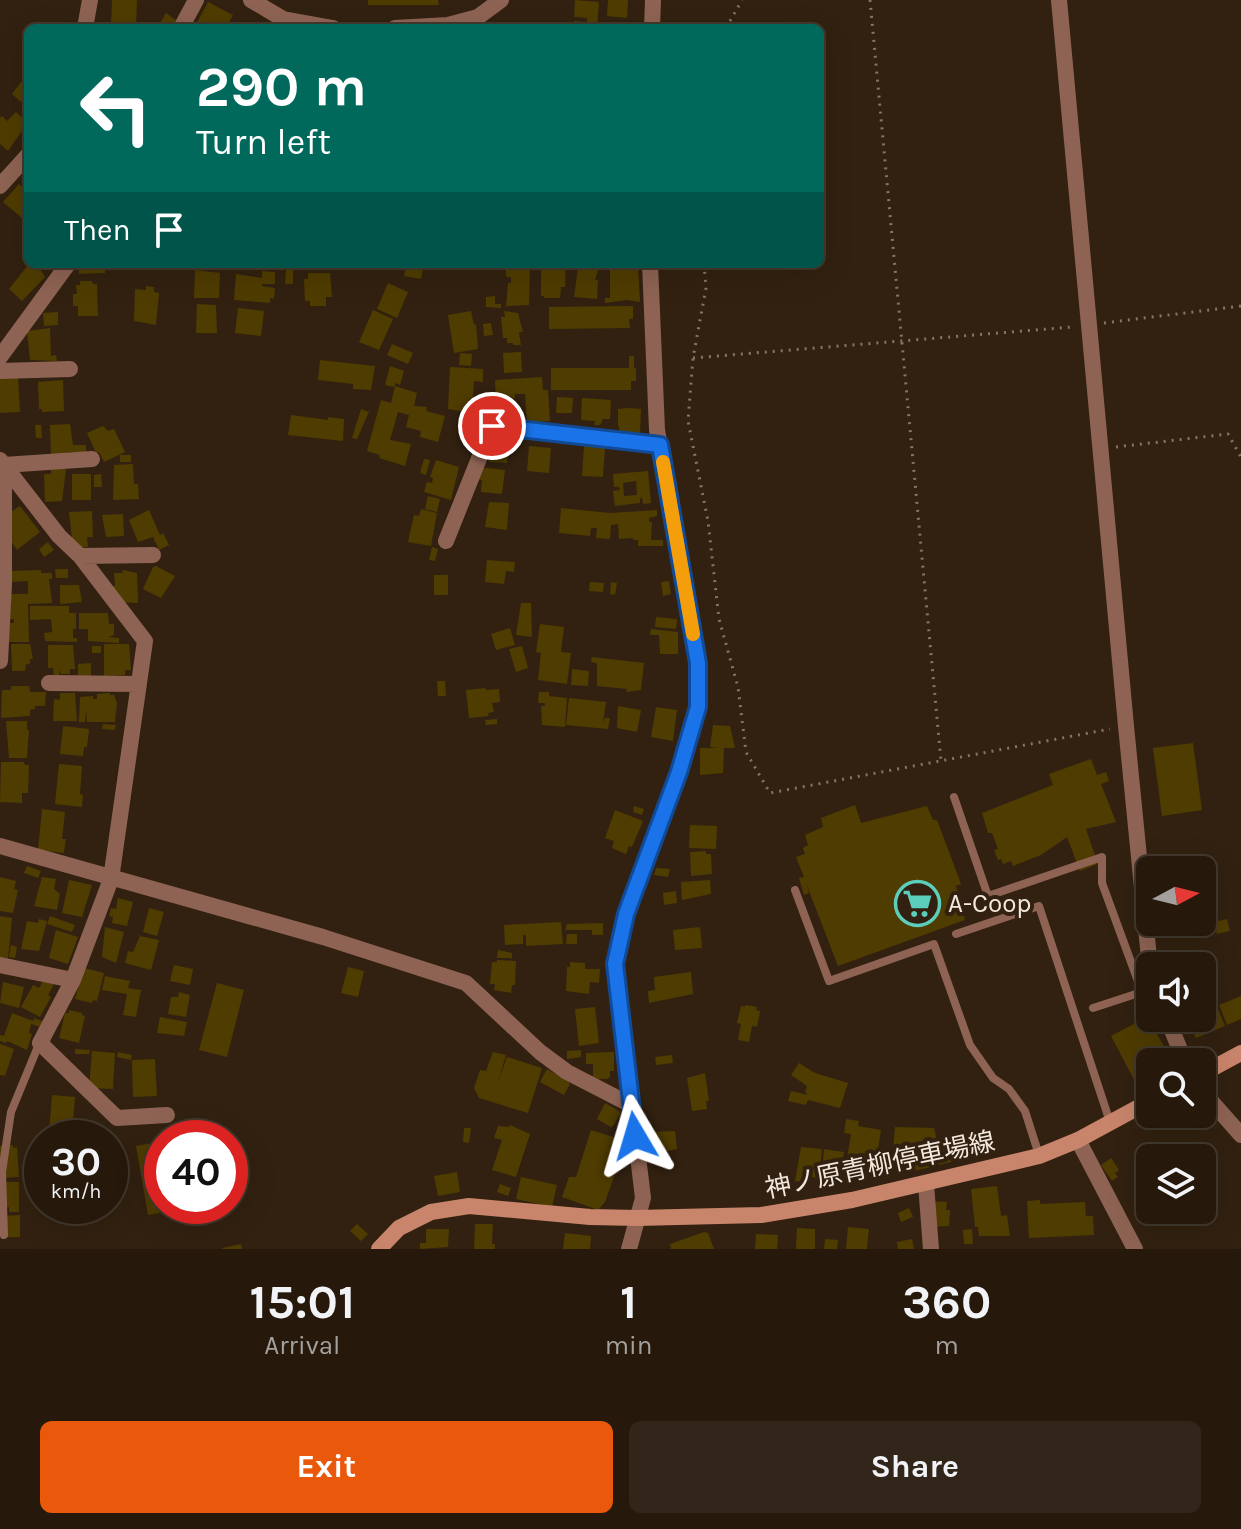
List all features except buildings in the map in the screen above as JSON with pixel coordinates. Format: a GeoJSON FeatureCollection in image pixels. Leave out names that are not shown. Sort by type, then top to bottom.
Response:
{"type":"FeatureCollection","features":[{"type":"Feature","properties":{"kind":"main road"},"geometry":{"type":"LineString","coordinates":[[1216,1066],[1241,1053]]}},
{"type":"Feature","properties":{"kind":"main road","name":"神ノ原青柳停車場線"},"geometry":{"type":"LineString","coordinates":[[379,1249],[399,1228],[431,1212],[469,1206],[637,1218],[761,1215],[852,1200],[1039,1156],[1078,1140],[1136,1108]]}},
{"type":"Feature","properties":{"kind":"street"},"geometry":{"type":"LineString","coordinates":[[86,24],[90,0]]}},
{"type":"Feature","properties":{"kind":"street"},"geometry":{"type":"LineString","coordinates":[[183,24],[196,0]]}},
{"type":"Feature","properties":{"kind":"street"},"geometry":{"type":"LineString","coordinates":[[251,0],[283,19],[311,24]]}},
{"type":"Feature","properties":{"kind":"street"},"geometry":{"type":"LineString","coordinates":[[452,24],[478,17],[501,0]]}},
{"type":"Feature","properties":{"kind":"street"},"geometry":{"type":"LineString","coordinates":[[652,24],[653,0]]}},
{"type":"Feature","properties":{"kind":"street"},"geometry":{"type":"LineString","coordinates":[[1059,0],[1126,726],[1143,952]]}},
{"type":"Feature","properties":{"kind":"street"},"geometry":{"type":"LineString","coordinates":[[0,186],[24,159]]}},
{"type":"Feature","properties":{"kind":"street"},"geometry":{"type":"LineString","coordinates":[[0,357],[65,268]]}},
{"type":"Feature","properties":{"kind":"street"},"geometry":{"type":"LineString","coordinates":[[629,1249],[643,1198],[615,964],[626,914],[681,765],[698,707],[698,663],[656,415],[650,268]]}},
{"type":"Feature","properties":{"kind":"street"},"geometry":{"type":"LineString","coordinates":[[0,371],[70,369]]}},
{"type":"Feature","properties":{"kind":"street"},"geometry":{"type":"LineString","coordinates":[[446,541],[492,426],[660,445]]}},
{"type":"Feature","properties":{"kind":"street"},"geometry":{"type":"LineString","coordinates":[[2,463],[92,459]]}},
{"type":"Feature","properties":{"kind":"street"},"geometry":{"type":"LineString","coordinates":[[0,661],[2,463]]}},
{"type":"Feature","properties":{"kind":"street"},"geometry":{"type":"LineString","coordinates":[[2,463],[59,536],[80,556],[145,641],[111,879],[73,980],[40,1043],[117,1118],[167,1115]]}},
{"type":"Feature","properties":{"kind":"street"},"geometry":{"type":"LineString","coordinates":[[80,556],[153,555]]}},
{"type":"Feature","properties":{"kind":"street"},"geometry":{"type":"LineString","coordinates":[[49,683],[139,684]]}},
{"type":"Feature","properties":{"kind":"street"},"geometry":{"type":"LineString","coordinates":[[0,846],[323,937],[466,983],[540,1052],[567,1072],[631,1105]]}},
{"type":"Feature","properties":{"kind":"street"},"geometry":{"type":"LineString","coordinates":[[0,965],[73,980]]}},
{"type":"Feature","properties":{"kind":"street"},"geometry":{"type":"LineString","coordinates":[[1216,1107],[1241,1135]]}},
{"type":"Feature","properties":{"kind":"street"},"geometry":{"type":"LineString","coordinates":[[1078,1140],[1135,1249]]}},
{"type":"Feature","properties":{"kind":"street"},"geometry":{"type":"LineString","coordinates":[[926,1184],[931,1249]]}},
{"type":"Feature","properties":{"kind":"lane"},"geometry":{"type":"LineString","coordinates":[[954,797],[988,896],[1102,857],[1102,883],[1136,954]]}},
{"type":"Feature","properties":{"kind":"lane"},"geometry":{"type":"LineString","coordinates":[[795,890],[829,981],[934,944],[970,1045],[993,1078],[1009,1089],[1025,1111],[1039,1156]]}},
{"type":"Feature","properties":{"kind":"lane"},"geometry":{"type":"LineString","coordinates":[[956,934],[1039,906],[1110,1122]]}},
{"type":"Feature","properties":{"kind":"lane"},"geometry":{"type":"LineString","coordinates":[[1093,1008],[1136,994]]}},
{"type":"Feature","properties":{"kind":"lane"},"geometry":{"type":"LineString","coordinates":[[4,1235],[2,1172],[11,1112],[40,1043]]}},
{"type":"Feature","properties":{"kind":"path"},"geometry":{"type":"LineString","coordinates":[[728,24],[742,0]]}},
{"type":"Feature","properties":{"kind":"path"},"geometry":{"type":"LineString","coordinates":[[870,0],[941,761]]}},
{"type":"Feature","properties":{"kind":"path"},"geometry":{"type":"LineString","coordinates":[[704,268],[706,288],[693,358],[688,421],[708,521],[719,619],[738,687],[746,752],[770,793],[1126,726]]}},
{"type":"Feature","properties":{"kind":"path"},"geometry":{"type":"LineString","coordinates":[[693,358],[1089,325],[1241,306]]}},
{"type":"Feature","properties":{"kind":"path"},"geometry":{"type":"LineString","coordinates":[[1101,449],[1228,434],[1241,457]]}},
{"type":"Feature","properties":{"kind":"slow traffic"},"geometry":{"type":"LineString","coordinates":[[663,462],[693,634]]}},
{"type":"Feature","properties":{"kind":"place","name":"A-Coop"},"geometry":{"type":"Point","coordinates":[917,903]}},
{"type":"Feature","properties":{"kind":"route"},"geometry":{"type":"LineString","coordinates":[[492,426],[660,445],[698,663],[698,707],[686,752],[626,914],[615,964],[635,1136]]}}]}
